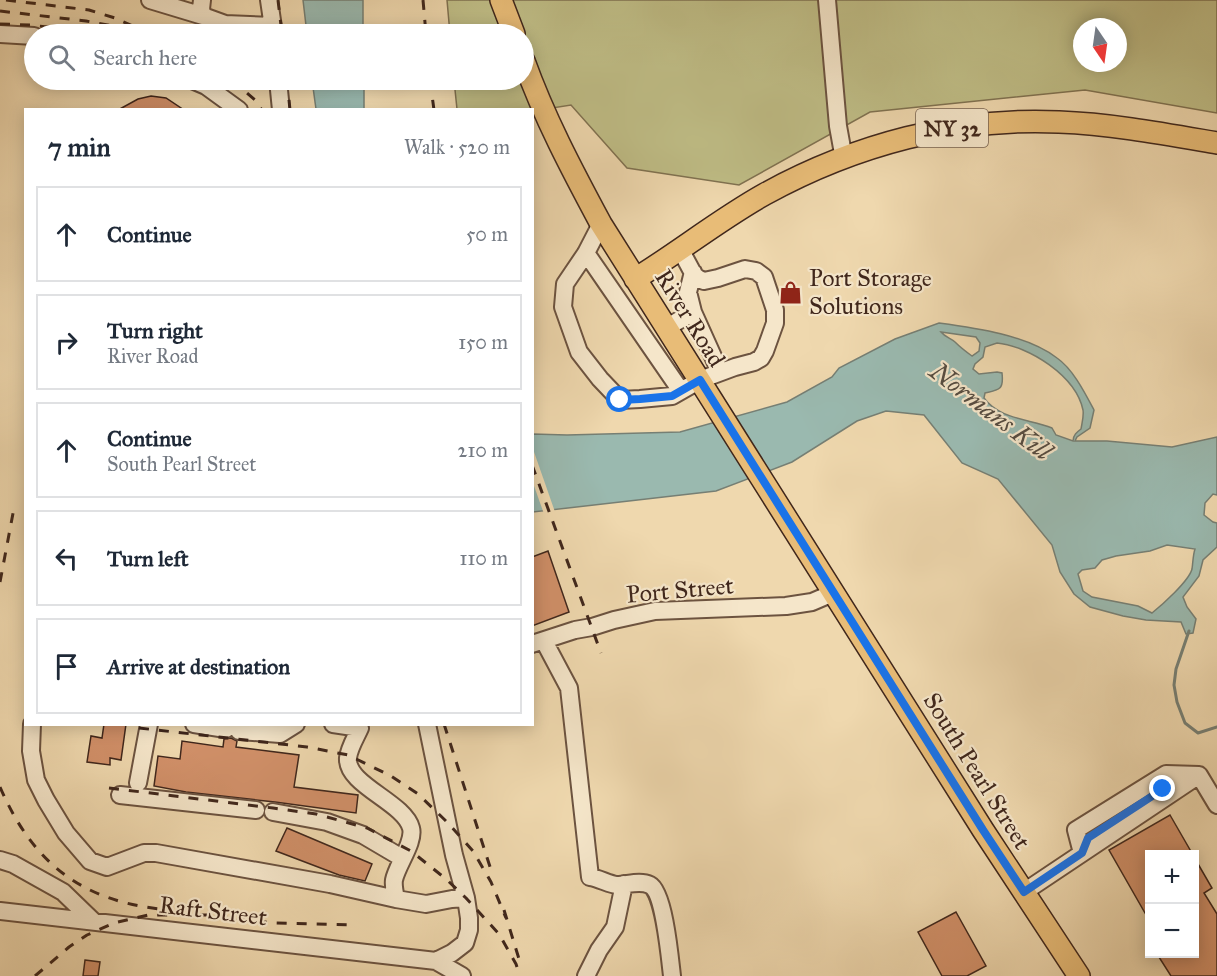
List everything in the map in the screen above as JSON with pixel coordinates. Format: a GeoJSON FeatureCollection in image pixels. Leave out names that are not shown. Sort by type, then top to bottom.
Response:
{"type":"FeatureCollection","features":[{"type":"Feature","properties":{"kind":"main road"},"geometry":{"type":"LineString","coordinates":[[501,0],[510,24]]}},
{"type":"Feature","properties":{"kind":"main road","name":"River Road"},"geometry":{"type":"LineString","coordinates":[[534,89],[564,156],[600,224],[833,592]]}},
{"type":"Feature","properties":{"kind":"main road","name":"NY 32"},"geometry":{"type":"LineString","coordinates":[[635,279],[764,195],[822,167],[879,146],[918,135],[1010,122],[1057,122],[1080,123],[1217,143]]}},
{"type":"Feature","properties":{"kind":"main road","name":"South Pearl Street"},"geometry":{"type":"LineString","coordinates":[[833,592],[983,830],[1079,976]]}},
{"type":"Feature","properties":{"kind":"street"},"geometry":{"type":"LineString","coordinates":[[150,0],[202,8],[225,24]]}},
{"type":"Feature","properties":{"kind":"street"},"geometry":{"type":"LineString","coordinates":[[269,0],[272,24]]}},
{"type":"Feature","properties":{"kind":"street"},"geometry":{"type":"LineString","coordinates":[[827,0],[838,126],[844,159]]}},
{"type":"Feature","properties":{"kind":"street"},"geometry":{"type":"LineString","coordinates":[[0,34],[24,35]]}},
{"type":"Feature","properties":{"kind":"street"},"geometry":{"type":"LineString","coordinates":[[212,90],[236,108]]}},
{"type":"Feature","properties":{"kind":"street"},"geometry":{"type":"LineString","coordinates":[[279,90],[281,108]]}},
{"type":"Feature","properties":{"kind":"street"},"geometry":{"type":"LineString","coordinates":[[600,224],[586,253],[564,284],[563,307],[579,351],[600,380],[620,400],[672,396],[700,380],[754,362],[761,358],[775,323],[774,310],[764,277],[756,271],[745,269],[718,278],[699,279],[680,249]]}},
{"type":"Feature","properties":{"kind":"street"},"geometry":{"type":"LineString","coordinates":[[586,253],[681,391]]}},
{"type":"Feature","properties":{"kind":"street"},"geometry":{"type":"LineString","coordinates":[[693,272],[688,292],[693,312],[720,372]]}},
{"type":"Feature","properties":{"kind":"street"},"geometry":{"type":"LineString","coordinates":[[640,331],[693,312]]}},
{"type":"Feature","properties":{"kind":"street","name":"Port Street"},"geometry":{"type":"LineString","coordinates":[[538,642],[575,630],[655,611],[786,606],[812,602],[833,592]]}},
{"type":"Feature","properties":{"kind":"street"},"geometry":{"type":"LineString","coordinates":[[538,642],[569,688],[590,877],[602,879],[614,885],[648,884],[653,887],[658,895],[672,976]]}},
{"type":"Feature","properties":{"kind":"street"},"geometry":{"type":"LineString","coordinates":[[32,726],[31,751],[36,780],[66,833],[90,861],[107,867],[144,853],[156,853],[330,884],[426,904],[452,898],[466,898]]}},
{"type":"Feature","properties":{"kind":"street"},"geometry":{"type":"LineString","coordinates":[[138,783],[149,726]]}},
{"type":"Feature","properties":{"kind":"street"},"geometry":{"type":"LineString","coordinates":[[207,726],[280,734],[293,726]]}},
{"type":"Feature","properties":{"kind":"street"},"geometry":{"type":"LineString","coordinates":[[365,726],[348,755],[348,767],[361,782],[402,814],[410,826],[412,836],[393,883],[396,899]]}},
{"type":"Feature","properties":{"kind":"street"},"geometry":{"type":"LineString","coordinates":[[427,726],[454,855],[466,898],[469,930],[465,943],[452,953],[428,961]]}},
{"type":"Feature","properties":{"kind":"street"},"geometry":{"type":"LineString","coordinates":[[1024,892],[1199,775],[1217,805]]}},
{"type":"Feature","properties":{"kind":"street"},"geometry":{"type":"LineString","coordinates":[[120,795],[256,810]]}},
{"type":"Feature","properties":{"kind":"street"},"geometry":{"type":"LineString","coordinates":[[273,812],[327,822],[363,835],[402,858]]}},
{"type":"Feature","properties":{"kind":"street"},"geometry":{"type":"LineString","coordinates":[[0,860],[13,864],[63,892],[93,921]]}},
{"type":"Feature","properties":{"kind":"street"},"geometry":{"type":"LineString","coordinates":[[586,976],[599,950],[615,927],[624,884]]}},
{"type":"Feature","properties":{"kind":"street","name":"Raft Street"},"geometry":{"type":"LineString","coordinates":[[0,911],[428,961],[455,974]]}},
{"type":"Feature","properties":{"kind":"shaded area"},"geometry":{"type":"Polygon","coordinates":[[[447,0],[1217,0],[1217,113],[1085,90],[870,112],[739,185],[627,168],[571,105],[534,111],[534,108],[457,108],[455,90],[534,90],[534,24],[449,24],[447,0]]]}},
{"type":"Feature","properties":{"kind":"water"},"geometry":{"type":"Polygon","coordinates":[[[303,0],[363,0],[363,24],[306,24],[303,0]]]}},
{"type":"Feature","properties":{"kind":"water"},"geometry":{"type":"Polygon","coordinates":[[[313,90],[364,90],[364,108],[316,108],[313,90]]]}},
{"type":"Feature","properties":{"kind":"water","name":"Normans Kill"},"geometry":{"type":"Polygon","coordinates":[[[939,323],[969,327],[1016,338],[1031,344],[1045,350],[1068,368],[1094,410],[1090,428],[1075,441],[1107,441],[1172,447],[1217,437],[1217,495],[1213,494],[1205,503],[1204,515],[1217,523],[1217,547],[1203,560],[1199,576],[1183,597],[1196,619],[1193,633],[1186,634],[1181,622],[1146,620],[1090,607],[1074,594],[1060,572],[1052,545],[998,479],[962,463],[924,415],[886,411],[857,421],[792,462],[716,491],[534,512],[534,434],[680,432],[787,402],[832,377],[839,368],[895,339],[939,323]],[[941,332],[972,356],[979,351],[980,343],[976,337],[941,332]],[[997,343],[985,347],[983,357],[973,369],[979,374],[1002,373],[1001,386],[985,393],[984,398],[990,405],[1006,414],[1052,428],[1056,435],[1073,441],[1074,435],[1081,429],[1083,410],[1079,397],[1071,386],[1049,365],[1036,357],[1010,345],[997,343]],[[1167,545],[1150,551],[1102,560],[1095,568],[1082,570],[1078,574],[1083,591],[1092,597],[1138,606],[1152,613],[1186,580],[1192,569],[1195,549],[1167,545]]]}},
{"type":"Feature","properties":{"kind":"pier"},"geometry":{"type":"Polygon","coordinates":[[[534,452],[555,512],[544,514],[534,486],[534,452]]]}},
{"type":"Feature","properties":{"kind":"building"},"geometry":{"type":"Polygon","coordinates":[[[151,96],[166,98],[181,108],[122,108],[138,99],[151,96]]]}},
{"type":"Feature","properties":{"kind":"building"},"geometry":{"type":"Polygon","coordinates":[[[548,551],[569,612],[534,625],[534,556],[548,551]]]}},
{"type":"Feature","properties":{"kind":"building"},"geometry":{"type":"Polygon","coordinates":[[[104,726],[126,726],[121,760],[110,758],[110,765],[87,762],[91,736],[102,738],[104,726]]]}},
{"type":"Feature","properties":{"kind":"building"},"geometry":{"type":"Polygon","coordinates":[[[231,738],[237,741],[236,747],[299,755],[294,787],[358,795],[356,813],[154,786],[158,756],[180,759],[182,741],[223,747],[224,739],[231,738]]]}},
{"type":"Feature","properties":{"kind":"building"},"geometry":{"type":"Polygon","coordinates":[[[1170,815],[1190,850],[1145,850],[1145,913],[1109,850],[1170,815]]]}},
{"type":"Feature","properties":{"kind":"building"},"geometry":{"type":"Polygon","coordinates":[[[287,828],[372,864],[365,881],[339,875],[276,851],[287,828]]]}},
{"type":"Feature","properties":{"kind":"building"},"geometry":{"type":"Polygon","coordinates":[[[1199,866],[1212,888],[1204,893],[1217,914],[1217,976],[1171,976],[1160,958],[1199,958],[1199,866]]]}},
{"type":"Feature","properties":{"kind":"building"},"geometry":{"type":"Polygon","coordinates":[[[956,912],[986,966],[967,976],[942,976],[918,932],[956,912]]]}},
{"type":"Feature","properties":{"kind":"building"},"geometry":{"type":"Polygon","coordinates":[[[85,960],[100,962],[98,976],[83,976],[85,960]]]}},
{"type":"Feature","properties":{"kind":"waterway"},"geometry":{"type":"LineString","coordinates":[[1189,631],[1176,669],[1174,685],[1177,702],[1185,723],[1198,733],[1217,727]]}},
{"type":"Feature","properties":{"kind":"railway"},"geometry":{"type":"LineString","coordinates":[[6,0],[89,10],[128,24]]}},
{"type":"Feature","properties":{"kind":"railway"},"geometry":{"type":"LineString","coordinates":[[278,0],[281,24]]}},
{"type":"Feature","properties":{"kind":"railway"},"geometry":{"type":"LineString","coordinates":[[423,0],[425,24]]}},
{"type":"Feature","properties":{"kind":"railway"},"geometry":{"type":"LineString","coordinates":[[0,11],[102,24]]}},
{"type":"Feature","properties":{"kind":"railway"},"geometry":{"type":"LineString","coordinates":[[0,24],[24,25]]}},
{"type":"Feature","properties":{"kind":"railway"},"geometry":{"type":"LineString","coordinates":[[244,90],[261,108]]}},
{"type":"Feature","properties":{"kind":"railway"},"geometry":{"type":"LineString","coordinates":[[288,90],[290,108]]}},
{"type":"Feature","properties":{"kind":"railway"},"geometry":{"type":"LineString","coordinates":[[431,90],[434,108]]}},
{"type":"Feature","properties":{"kind":"railway"},"geometry":{"type":"LineString","coordinates":[[534,470],[601,653]]}},
{"type":"Feature","properties":{"kind":"railway"},"geometry":{"type":"LineString","coordinates":[[0,582],[14,508]]}},
{"type":"Feature","properties":{"kind":"railway"},"geometry":{"type":"LineString","coordinates":[[445,726],[492,873]]}},
{"type":"Feature","properties":{"kind":"railway"},"geometry":{"type":"LineString","coordinates":[[139,728],[307,747],[348,755],[391,776],[418,794],[473,851],[491,882],[506,918]]}},
{"type":"Feature","properties":{"kind":"railway"},"geometry":{"type":"LineString","coordinates":[[0,787],[27,836],[43,856],[62,872],[82,886],[105,897],[160,909]]}},
{"type":"Feature","properties":{"kind":"railway"},"geometry":{"type":"LineString","coordinates":[[109,788],[316,814],[367,828],[411,851],[466,898],[499,934],[520,976]]}},
{"type":"Feature","properties":{"kind":"railway"},"geometry":{"type":"LineString","coordinates":[[504,910],[519,959]]}},
{"type":"Feature","properties":{"kind":"railway"},"geometry":{"type":"LineString","coordinates":[[35,976],[87,935],[114,923],[148,915],[211,915],[273,923],[355,925]]}},
{"type":"Feature","properties":{"kind":"place","name":"Port Storage Solutions"},"geometry":{"type":"Point","coordinates":[791,292]}},
{"type":"Feature","properties":{"kind":"route"},"geometry":{"type":"LineString","coordinates":[[620,400],[672,396],[700,380],[1024,892],[1082,853],[1088,838],[1163,789]]}}]}
